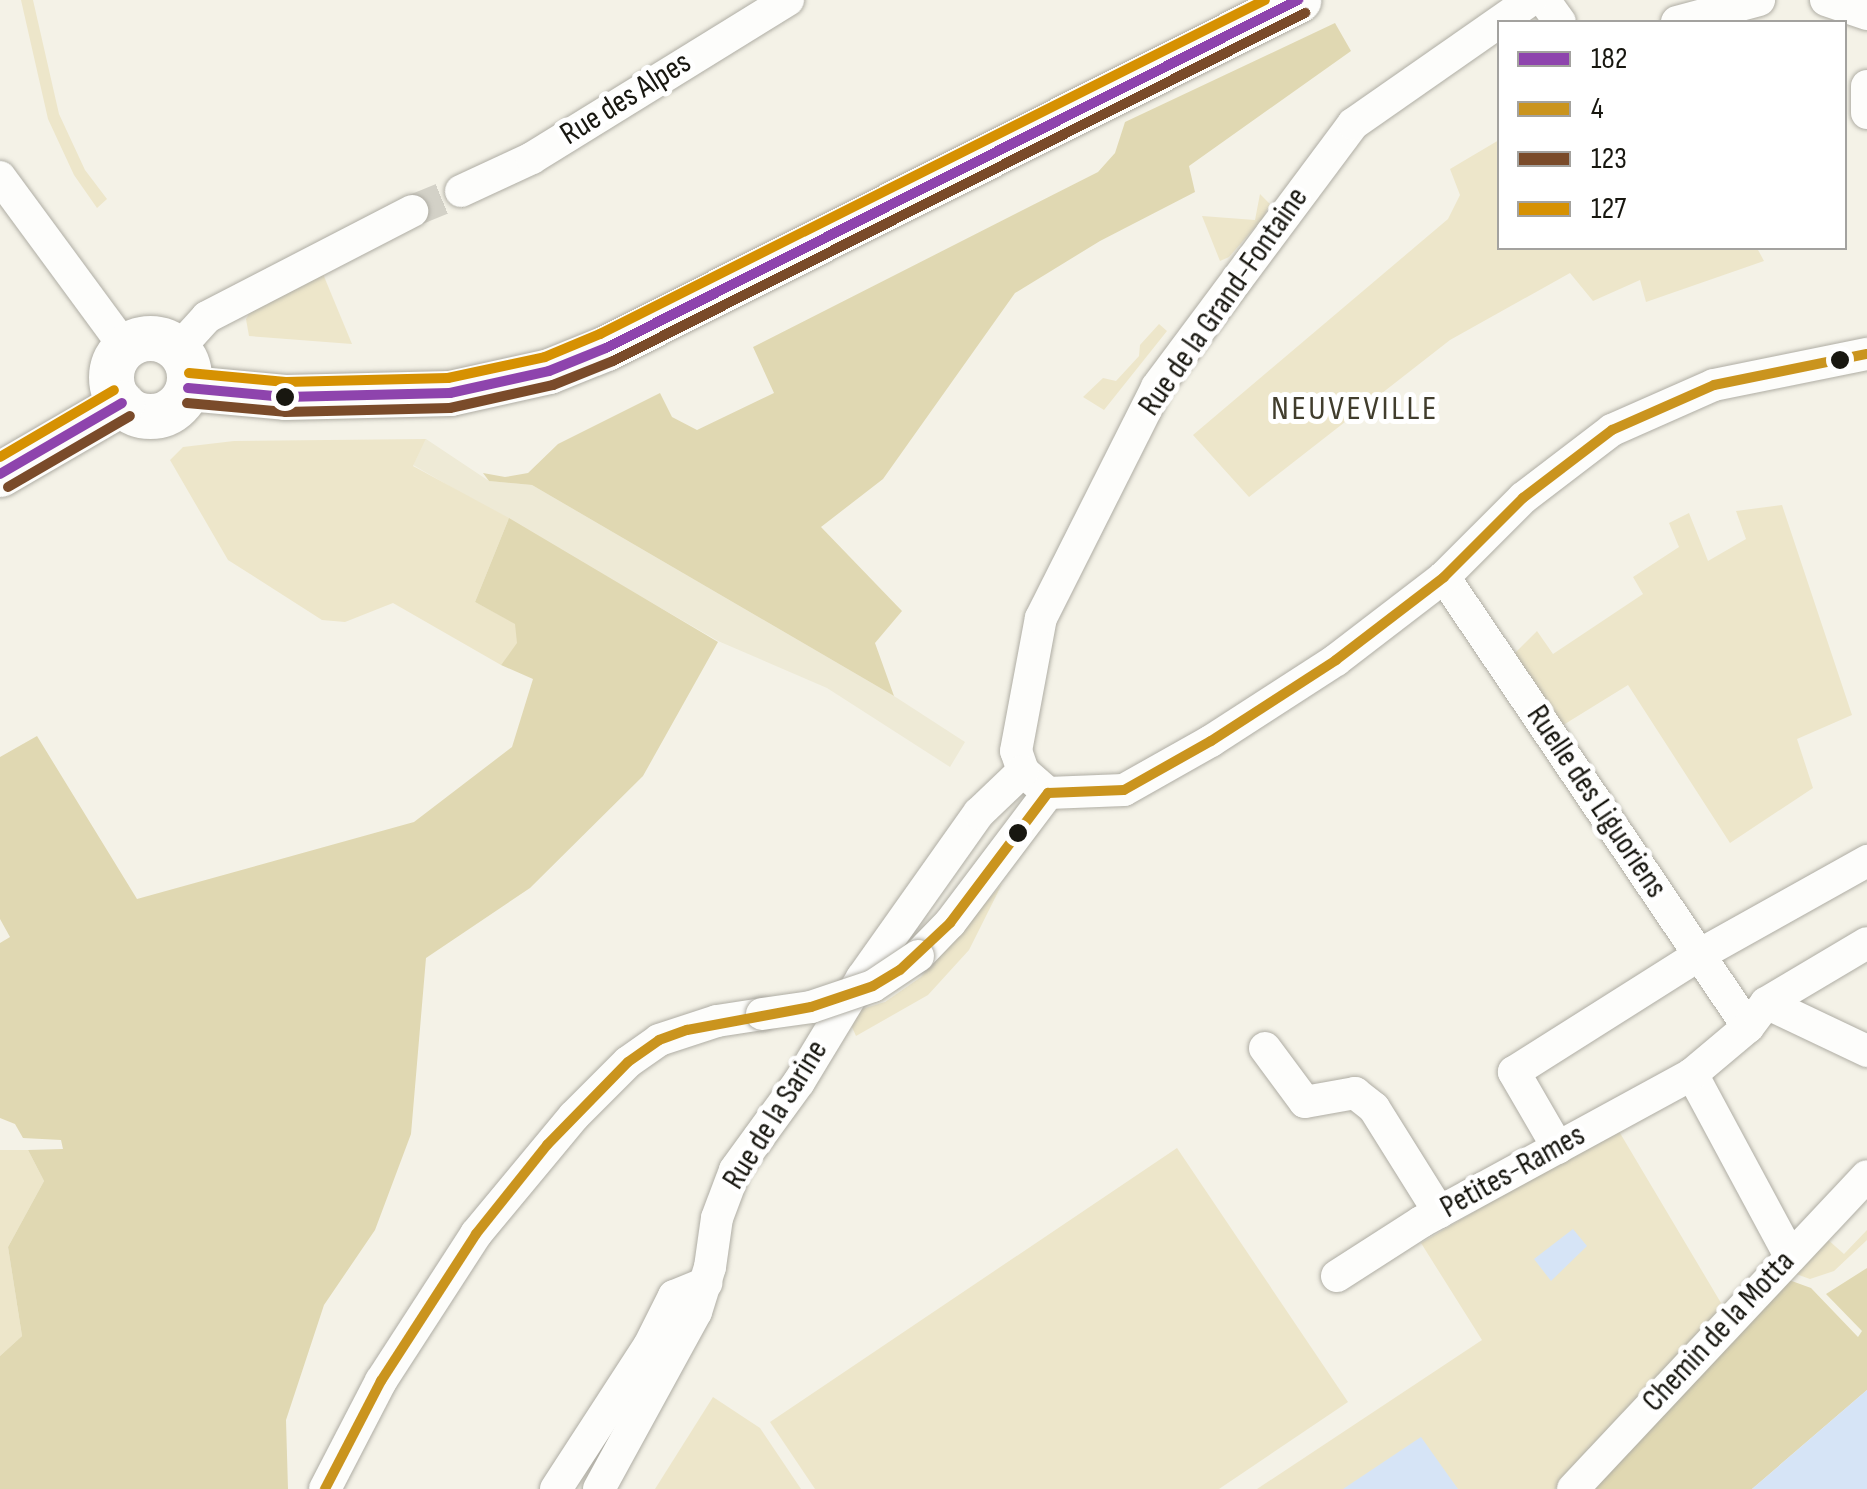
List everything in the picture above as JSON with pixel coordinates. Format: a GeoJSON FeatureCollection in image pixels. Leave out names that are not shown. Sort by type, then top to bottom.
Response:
{"type":"FeatureCollection","features":[{"type":"Feature","properties":{"kind":"main road"},"geometry":{"type":"LineString","coordinates":[[183,369],[175,407],[154,416],[142,415],[122,403],[111,382],[117,357],[125,347],[152,338],[183,369],[285,397],[450,393],[496,386],[606,348],[1298,0]]}},
{"type":"Feature","properties":{"kind":"main road"},"geometry":{"type":"LineString","coordinates":[[0,474],[122,403]]}},
{"type":"Feature","properties":{"kind":"street","name":"Rue des Alpes"},"geometry":{"type":"LineString","coordinates":[[461,191],[532,158],[788,0]]}},
{"type":"Feature","properties":{"kind":"street","name":"Rue de la Grand-Fontaine"},"geometry":{"type":"LineString","coordinates":[[1502,20],[1531,0]]}},
{"type":"Feature","properties":{"kind":"street"},"geometry":{"type":"LineString","coordinates":[[1686,19],[1758,0]]}},
{"type":"Feature","properties":{"kind":"street"},"geometry":{"type":"LineString","coordinates":[[1826,0],[1867,14]]}},
{"type":"Feature","properties":{"kind":"street","name":"Rue de la Grand-Fontaine"},"geometry":{"type":"LineString","coordinates":[[1023,771],[1017,738],[1042,618],[1100,493],[1157,387],[1353,124],[1497,24]]}},
{"type":"Feature","properties":{"kind":"street"},"geometry":{"type":"LineString","coordinates":[[1867,86],[1867,113]]}},
{"type":"Feature","properties":{"kind":"street"},"geometry":{"type":"LineString","coordinates":[[0,178],[125,347]]}},
{"type":"Feature","properties":{"kind":"street"},"geometry":{"type":"LineString","coordinates":[[183,369],[207,317],[412,211]]}},
{"type":"Feature","properties":{"kind":"street"},"geometry":{"type":"LineString","coordinates":[[1023,771],[1048,793],[1124,790],[1211,741],[1336,660],[1444,577],[1524,498],[1612,430],[1714,386],[1867,354]]}},
{"type":"Feature","properties":{"kind":"street","name":"Ruelle des Liguoriens"},"geometry":{"type":"LineString","coordinates":[[1444,577],[1699,955],[1757,1015]]}},
{"type":"Feature","properties":{"kind":"street","name":"Rue de la Sarine"},"geometry":{"type":"LineString","coordinates":[[598,1489],[696,1312],[706,1283],[717,1218],[734,1170],[799,1082],[862,978],[980,813],[1023,771]]}},
{"type":"Feature","properties":{"kind":"street"},"geometry":{"type":"LineString","coordinates":[[325,1489],[380,1381],[476,1234],[574,1116],[628,1062],[659,1040],[717,1021],[811,1007],[873,986],[918,956],[960,910],[1048,793]]}},
{"type":"Feature","properties":{"kind":"street"},"geometry":{"type":"LineString","coordinates":[[1558,1148],[1514,1072],[1699,955],[1867,861]]}},
{"type":"Feature","properties":{"kind":"street","name":"Petites-Rames"},"geometry":{"type":"LineString","coordinates":[[1336,1276],[1439,1212],[1692,1074],[1757,1015],[1867,943]]}},
{"type":"Feature","properties":{"kind":"street"},"geometry":{"type":"LineString","coordinates":[[1757,1015],[1867,1052]]}},
{"type":"Feature","properties":{"kind":"street"},"geometry":{"type":"LineString","coordinates":[[1265,1048],[1305,1102],[1355,1093],[1374,1108],[1439,1212]]}},
{"type":"Feature","properties":{"kind":"street"},"geometry":{"type":"LineString","coordinates":[[1692,1074],[1790,1256]]}},
{"type":"Feature","properties":{"kind":"street","name":"Chemin de la Motta"},"geometry":{"type":"LineString","coordinates":[[1573,1489],[1867,1176]]}},
{"type":"Feature","properties":{"kind":"street"},"geometry":{"type":"LineString","coordinates":[[556,1489],[649,1346],[674,1296],[706,1283]]}},
{"type":"Feature","properties":{"kind":"shaded area"},"geometry":{"type":"Polygon","coordinates":[[[21,0],[33,0],[59,114],[85,170],[107,199],[97,208],[74,175],[48,119],[21,0]]]}},
{"type":"Feature","properties":{"kind":"shaded area"},"geometry":{"type":"Polygon","coordinates":[[[1335,23],[1351,51],[1189,166],[1195,192],[1100,241],[1015,293],[883,479],[821,527],[902,611],[875,643],[894,696],[532,485],[489,481],[483,473],[505,477],[528,473],[558,444],[660,393],[672,417],[697,430],[774,393],[753,347],[1098,172],[1115,153],[1125,122],[1335,23]]]}},
{"type":"Feature","properties":{"kind":"shaded area"},"geometry":{"type":"Polygon","coordinates":[[[1497,141],[1497,250],[1758,250],[1764,261],[1646,302],[1640,280],[1593,301],[1570,273],[1450,340],[1249,497],[1193,435],[1448,219],[1460,195],[1450,169],[1497,141]]]}},
{"type":"Feature","properties":{"kind":"shaded area"},"geometry":{"type":"Polygon","coordinates":[[[1260,194],[1270,204],[1263,218],[1229,257],[1220,261],[1202,216],[1255,220],[1260,194]]]}},
{"type":"Feature","properties":{"kind":"shaded area"},"geometry":{"type":"Polygon","coordinates":[[[323,274],[352,344],[249,336],[246,319],[252,309],[323,274]]]}},
{"type":"Feature","properties":{"kind":"shaded area"},"geometry":{"type":"Polygon","coordinates":[[[1159,324],[1167,331],[1104,410],[1083,397],[1103,378],[1116,381],[1139,356],[1140,345],[1159,324]]]}},
{"type":"Feature","properties":{"kind":"shaded area"},"geometry":{"type":"Polygon","coordinates":[[[426,439],[489,481],[532,485],[894,696],[965,742],[950,767],[827,688],[718,641],[413,465],[426,439]]]}},
{"type":"Feature","properties":{"kind":"shaded area"},"geometry":{"type":"Polygon","coordinates":[[[426,439],[413,466],[509,518],[475,602],[516,624],[518,643],[501,665],[393,603],[345,622],[322,620],[228,560],[170,460],[183,447],[234,441],[426,439]]]}},
{"type":"Feature","properties":{"kind":"shaded area"},"geometry":{"type":"Polygon","coordinates":[[[1782,505],[1852,715],[1797,739],[1813,788],[1730,843],[1628,685],[1560,727],[1509,659],[1537,631],[1553,654],[1643,594],[1633,577],[1679,547],[1669,523],[1689,513],[1708,561],[1746,539],[1736,511],[1782,505]]]}},
{"type":"Feature","properties":{"kind":"shaded area"},"geometry":{"type":"Polygon","coordinates":[[[509,518],[718,642],[643,776],[530,888],[426,958],[411,1134],[375,1230],[324,1305],[286,1420],[288,1489],[0,1489],[0,1356],[22,1336],[8,1247],[44,1181],[28,1150],[63,1149],[61,1140],[23,1138],[15,1124],[0,1118],[0,943],[10,937],[0,919],[0,757],[37,736],[137,899],[414,822],[512,747],[533,679],[501,665],[517,643],[515,624],[475,602],[509,518]]]}},
{"type":"Feature","properties":{"kind":"shaded area"},"geometry":{"type":"Polygon","coordinates":[[[1002,884],[969,950],[928,995],[856,1036],[846,1014],[885,1002],[921,977],[1002,884]]]}},
{"type":"Feature","properties":{"kind":"shaded area"},"geometry":{"type":"Polygon","coordinates":[[[1617,1128],[1724,1308],[1592,1453],[1555,1489],[1257,1489],[1482,1340],[1421,1243],[1617,1128]]]}},
{"type":"Feature","properties":{"kind":"shaded area"},"geometry":{"type":"Polygon","coordinates":[[[1177,1148],[1348,1402],[1219,1489],[815,1489],[770,1422],[1177,1148]]]}},
{"type":"Feature","properties":{"kind":"shaded area"},"geometry":{"type":"Polygon","coordinates":[[[0,1150],[28,1150],[44,1181],[8,1247],[22,1336],[0,1356],[0,1150]]]}},
{"type":"Feature","properties":{"kind":"shaded area"},"geometry":{"type":"Polygon","coordinates":[[[1867,1230],[1867,1240],[1834,1271],[1810,1279],[1796,1274],[1827,1239],[1844,1254],[1867,1230]]]}},
{"type":"Feature","properties":{"kind":"shaded area"},"geometry":{"type":"Polygon","coordinates":[[[1867,1268],[1867,1390],[1752,1489],[1589,1489],[1789,1280],[1811,1288],[1858,1337],[1862,1331],[1826,1294],[1867,1268]]]}},
{"type":"Feature","properties":{"kind":"shaded area"},"geometry":{"type":"Polygon","coordinates":[[[713,1397],[760,1428],[801,1489],[655,1489],[713,1397]]]}},
{"type":"Feature","properties":{"kind":"water"},"geometry":{"type":"Polygon","coordinates":[[[1573,1229],[1587,1246],[1551,1281],[1534,1259],[1573,1229]]]}},
{"type":"Feature","properties":{"kind":"water"},"geometry":{"type":"Polygon","coordinates":[[[1867,1390],[1867,1489],[1752,1489],[1867,1390]]]}},
{"type":"Feature","properties":{"kind":"water"},"geometry":{"type":"Polygon","coordinates":[[[1421,1437],[1458,1489],[1343,1489],[1421,1437]]]}},
{"type":"Feature","properties":{"kind":"tunnel"},"geometry":{"type":"LineString","coordinates":[[412,211],[461,191]]}},
{"type":"Feature","properties":{"kind":"transit line","name":"127"},"geometry":{"type":"LineString","coordinates":[[189,373],[286,382],[448,378],[545,357],[600,334],[1265,0]]}},
{"type":"Feature","properties":{"kind":"transit line","name":"182"},"geometry":{"type":"LineString","coordinates":[[188,388],[285,397],[450,393],[549,371],[606,348],[1298,0]]}},
{"type":"Feature","properties":{"kind":"transit line","name":"123"},"geometry":{"type":"LineString","coordinates":[[187,403],[285,412],[450,408],[553,385],[613,361],[1305,13]]}},
{"type":"Feature","properties":{"kind":"transit line","name":"4"},"geometry":{"type":"LineString","coordinates":[[1048,793],[1124,790],[1211,741],[1336,660],[1444,577],[1523,498],[1612,430],[1714,385],[1867,354]]}},
{"type":"Feature","properties":{"kind":"transit line","name":"127"},"geometry":{"type":"LineString","coordinates":[[0,457],[114,390]]}},
{"type":"Feature","properties":{"kind":"transit line","name":"182"},"geometry":{"type":"LineString","coordinates":[[0,474],[122,403]]}},
{"type":"Feature","properties":{"kind":"transit line","name":"123"},"geometry":{"type":"LineString","coordinates":[[8,487],[130,416]]}},
{"type":"Feature","properties":{"kind":"transit line","name":"4"},"geometry":{"type":"LineString","coordinates":[[325,1489],[381,1381],[476,1234],[547,1145],[628,1062],[659,1040],[687,1030],[811,1007],[873,986],[900,970],[950,923],[1048,793]]}},
{"type":"Feature","properties":{"kind":"district","name":"NEUVEVILLE"},"geometry":{"type":"Point","coordinates":[1355,409]}}]}
